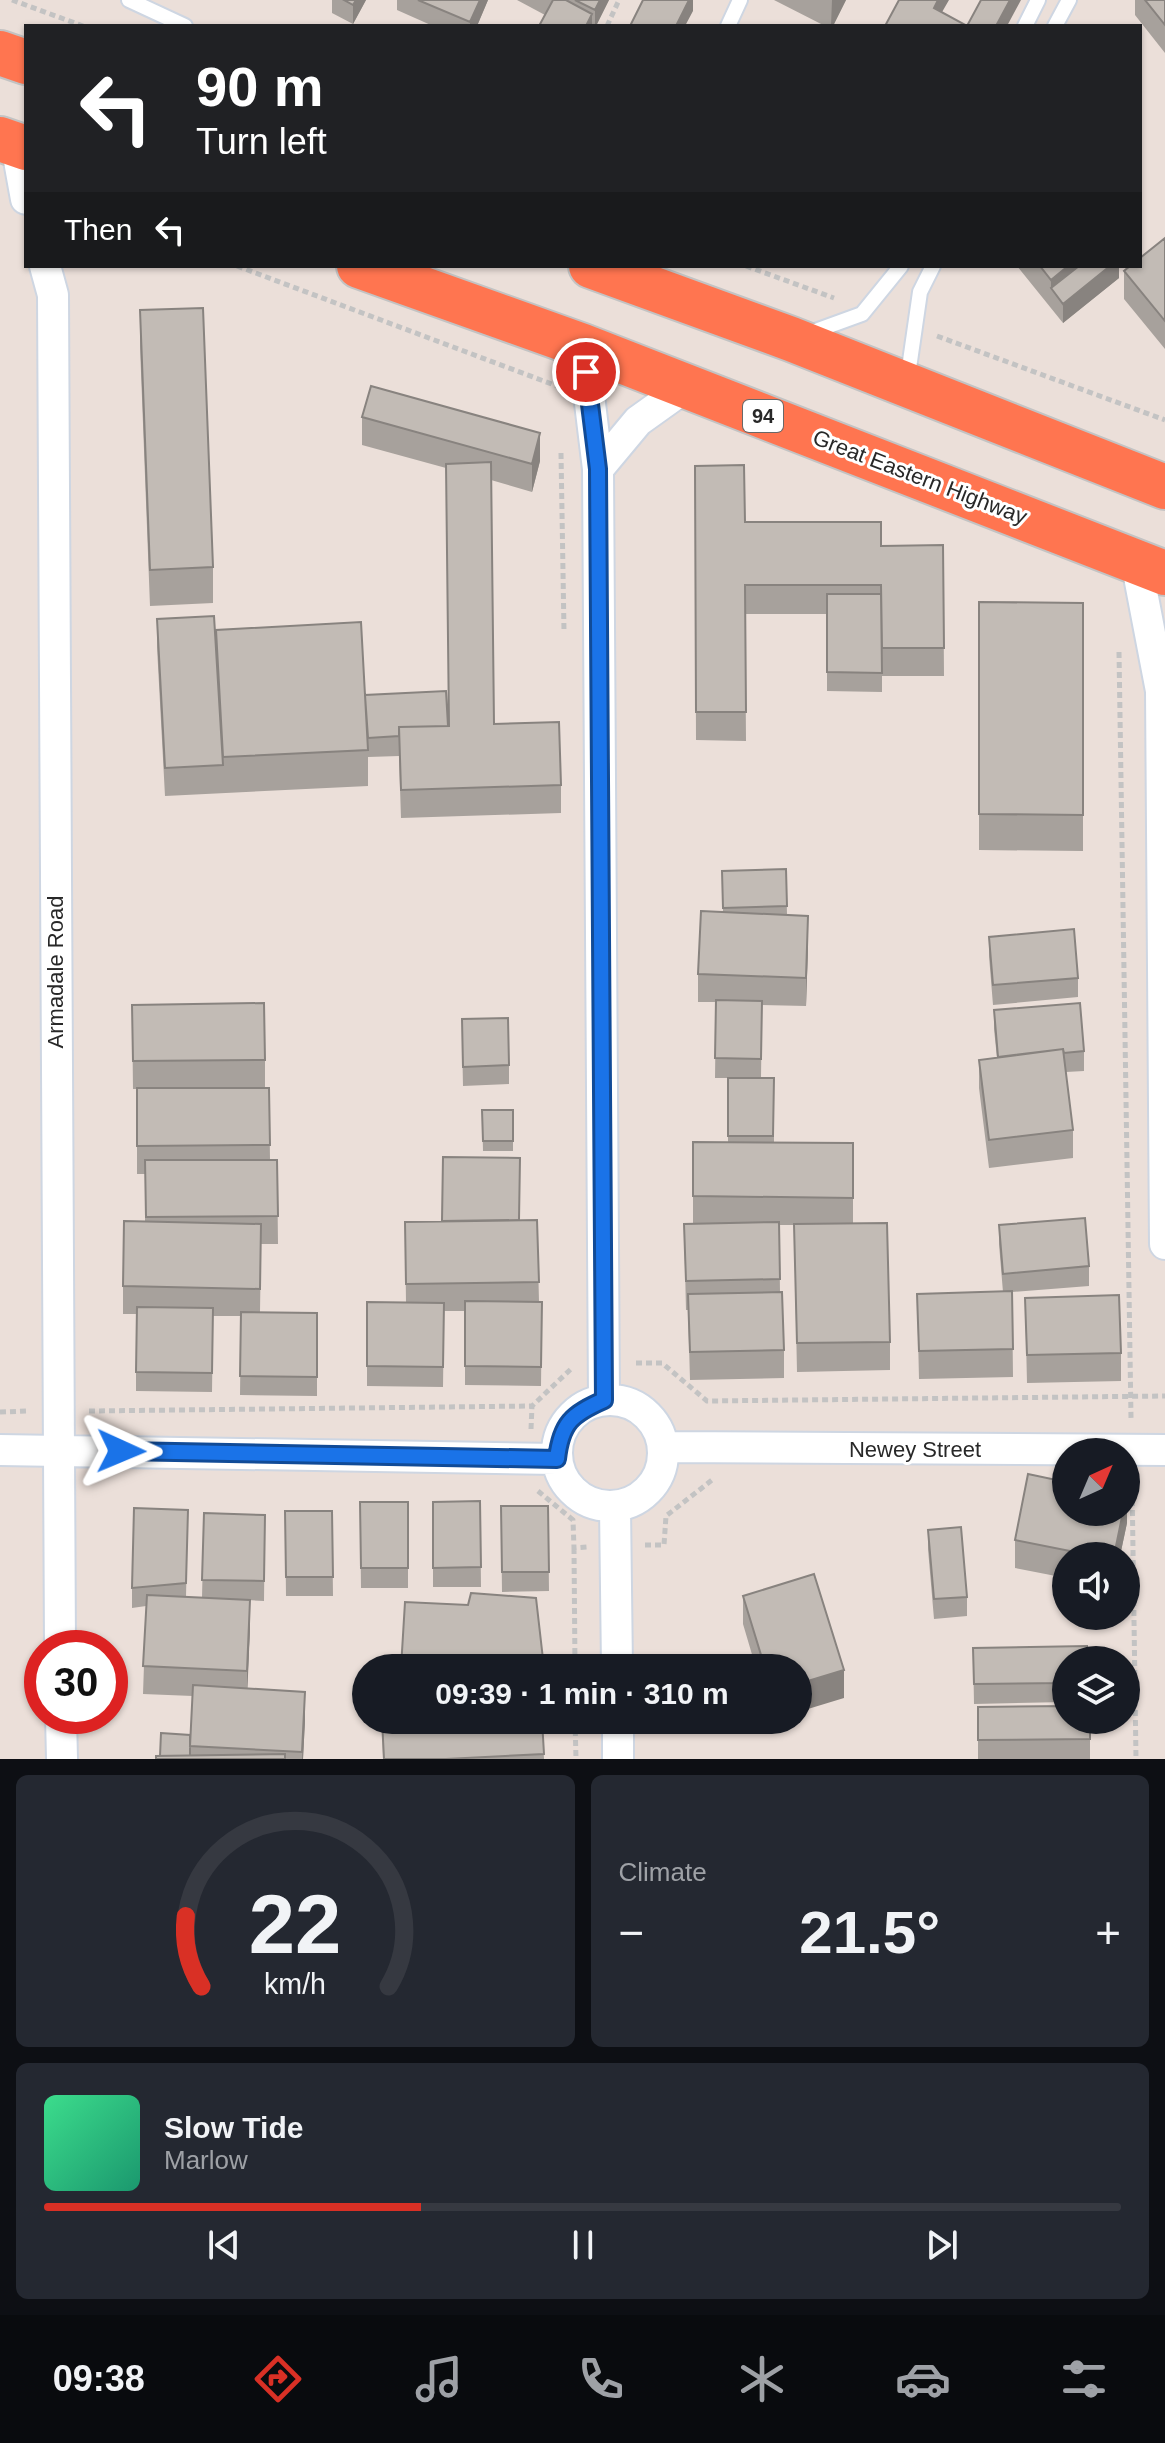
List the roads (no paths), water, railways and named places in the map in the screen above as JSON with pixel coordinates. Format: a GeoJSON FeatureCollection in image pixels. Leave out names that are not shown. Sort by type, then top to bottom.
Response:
{"type":"FeatureCollection","features":[{"type":"Feature","properties":{"kind":"highway"},"geometry":{"type":"LineString","coordinates":[[0,53],[24,61]]}},
{"type":"Feature","properties":{"kind":"highway","name":"Great Eastern Highway"},"geometry":{"type":"LineString","coordinates":[[365,268],[583,346],[1151,567]]}},
{"type":"Feature","properties":{"kind":"highway"},"geometry":{"type":"LineString","coordinates":[[598,268],[791,339],[1165,487]]}},
{"type":"Feature","properties":{"kind":"street"},"geometry":{"type":"LineString","coordinates":[[14,143],[24,190]]}},
{"type":"Feature","properties":{"kind":"street","name":"Armadale Road"},"geometry":{"type":"LineString","coordinates":[[46,268],[53,295],[60,1630]]}},
{"type":"Feature","properties":{"kind":"street","name":"Armadale Road"},"geometry":{"type":"LineString","coordinates":[[53,295],[65,268]]}},
{"type":"Feature","properties":{"kind":"street"},"geometry":{"type":"LineString","coordinates":[[583,346],[598,469],[604,1400]]}},
{"type":"Feature","properties":{"kind":"street"},"geometry":{"type":"LineString","coordinates":[[598,469],[638,421],[687,386]]}},
{"type":"Feature","properties":{"kind":"street"},"geometry":{"type":"LineString","coordinates":[[1151,567],[1163,689],[1165,1244]]}},
{"type":"Feature","properties":{"kind":"street"},"geometry":{"type":"LineString","coordinates":[[604,1400],[625,1402],[651,1418],[664,1447],[661,1472],[642,1497],[615,1507],[594,1504],[568,1486],[557,1459],[560,1436],[577,1412],[604,1400]]}},
{"type":"Feature","properties":{"kind":"street","name":"Newey Street"},"geometry":{"type":"LineString","coordinates":[[664,1447],[1165,1450]]}},
{"type":"Feature","properties":{"kind":"street"},"geometry":{"type":"LineString","coordinates":[[0,1450],[557,1459]]}},
{"type":"Feature","properties":{"kind":"street"},"geometry":{"type":"LineString","coordinates":[[615,1507],[617,1654]]}},
{"type":"Feature","properties":{"kind":"street"},"geometry":{"type":"LineString","coordinates":[[61,1734],[62,1759]]}},
{"type":"Feature","properties":{"kind":"street"},"geometry":{"type":"LineString","coordinates":[[618,1734],[618,1759]]}},
{"type":"Feature","properties":{"kind":"lane"},"geometry":{"type":"LineString","coordinates":[[129,0],[181,24]]}},
{"type":"Feature","properties":{"kind":"lane"},"geometry":{"type":"LineString","coordinates":[[729,24],[740,0]]}},
{"type":"Feature","properties":{"kind":"lane"},"geometry":{"type":"LineString","coordinates":[[1026,24],[1038,0]]}},
{"type":"Feature","properties":{"kind":"lane"},"geometry":{"type":"LineString","coordinates":[[1056,24],[1069,0]]}},
{"type":"Feature","properties":{"kind":"lane"},"geometry":{"type":"LineString","coordinates":[[791,339],[865,310],[899,268]]}},
{"type":"Feature","properties":{"kind":"lane"},"geometry":{"type":"LineString","coordinates":[[906,386],[920,292],[932,268]]}}]}
